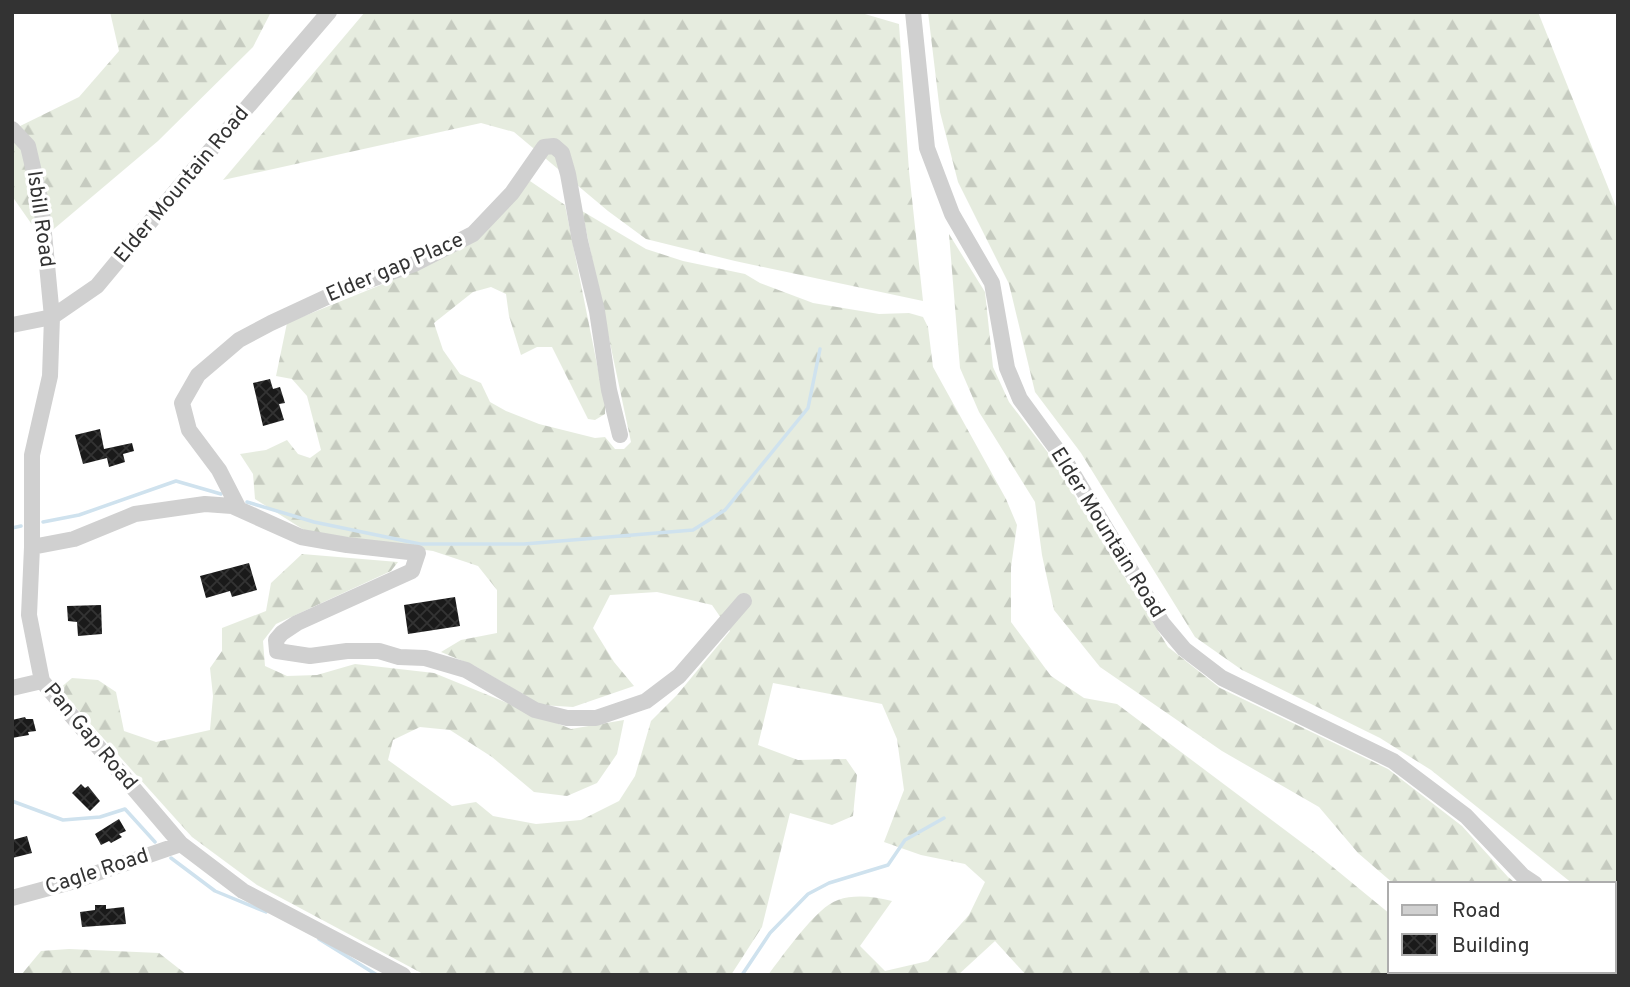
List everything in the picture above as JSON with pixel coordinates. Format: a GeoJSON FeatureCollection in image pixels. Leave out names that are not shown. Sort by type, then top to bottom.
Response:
{"type":"FeatureCollection","features":[{"type":"Feature","properties":{"kind":"street","name":"Elder Mountain Road"},"geometry":{"type":"LineString","coordinates":[[12,325],[52,317],[97,286],[329,12]]}},
{"type":"Feature","properties":{"kind":"street","name":"Elder Mountain Road"},"geometry":{"type":"LineString","coordinates":[[914,12],[927,148],[952,214],[992,283],[1007,368],[1020,399],[1066,463],[1163,624],[1184,649],[1222,678],[1394,761],[1466,816],[1523,876],[1532,882]]}},
{"type":"Feature","properties":{"kind":"street","name":"Isbill Road"},"geometry":{"type":"LineString","coordinates":[[12,129],[28,146],[41,202],[52,317]]}},
{"type":"Feature","properties":{"kind":"street","name":"Elder gap Place"},"geometry":{"type":"LineString","coordinates":[[239,509],[219,470],[189,430],[182,403],[198,375],[239,340],[271,323],[342,290],[414,264],[473,234],[512,193],[544,148],[554,146],[562,153],[568,174],[620,435]]}},
{"type":"Feature","properties":{"kind":"street","name":"Pan Gap Road"},"geometry":{"type":"LineString","coordinates":[[52,317],[50,376],[32,455],[29,615],[42,681],[181,844],[243,891],[403,975]]}},
{"type":"Feature","properties":{"kind":"street"},"geometry":{"type":"LineString","coordinates":[[32,547],[74,539],[135,514],[205,504],[232,506],[301,537],[418,553],[412,571],[282,632],[275,640],[277,651],[310,656],[347,651],[379,651],[399,657],[425,658],[466,670],[534,710],[567,718],[596,718],[646,701],[679,676],[744,601]]}},
{"type":"Feature","properties":{"kind":"street"},"geometry":{"type":"LineString","coordinates":[[12,688],[42,681]]}},
{"type":"Feature","properties":{"kind":"street","name":"Cagle Road"},"geometry":{"type":"LineString","coordinates":[[12,898],[71,882],[181,844]]}},
{"type":"Feature","properties":{"kind":"green space"},"geometry":{"type":"Polygon","coordinates":[[[110,12],[271,12],[253,47],[158,141],[42,239],[12,196],[12,130],[79,97],[119,51],[110,12]]]}},
{"type":"Feature","properties":{"kind":"green space"},"geometry":{"type":"Polygon","coordinates":[[[365,12],[858,12],[899,24],[909,171],[923,301],[646,239],[608,211],[514,132],[481,123],[223,180],[365,12]]]}},
{"type":"Feature","properties":{"kind":"green space"},"geometry":{"type":"Polygon","coordinates":[[[928,12],[1538,12],[1618,212],[1618,919],[1616,882],[1571,882],[1431,770],[1380,738],[1242,670],[1195,637],[1081,453],[1035,392],[1009,284],[958,182],[940,112],[928,12]]]}},
{"type":"Feature","properties":{"kind":"green space"},"geometry":{"type":"Polygon","coordinates":[[[530,181],[565,205],[605,414],[595,420],[588,419],[552,347],[537,347],[521,355],[509,316],[506,294],[491,287],[473,292],[434,323],[443,350],[460,374],[481,383],[490,402],[539,424],[595,438],[605,437],[615,449],[624,449],[631,442],[582,211],[646,249],[683,261],[745,274],[760,283],[813,303],[879,314],[909,313],[923,317],[928,327],[933,367],[1006,499],[1017,525],[1011,567],[1011,622],[1051,676],[1084,698],[1117,704],[1317,854],[1388,912],[1388,973],[1446,975],[1026,975],[995,941],[958,975],[768,975],[820,912],[838,900],[851,897],[892,901],[860,946],[885,971],[928,961],[969,915],[985,882],[965,864],[921,855],[884,842],[904,790],[897,739],[882,704],[773,683],[758,745],[798,760],[846,759],[857,775],[853,816],[832,825],[790,813],[762,927],[731,975],[425,975],[257,885],[192,837],[59,689],[72,678],[98,680],[116,692],[124,731],[156,742],[210,730],[213,696],[210,668],[222,651],[222,628],[266,611],[271,583],[302,554],[398,562],[391,571],[276,624],[263,641],[265,666],[287,676],[317,675],[355,664],[434,673],[571,729],[624,720],[617,754],[597,783],[567,796],[534,792],[492,757],[450,730],[420,727],[393,740],[388,760],[452,806],[476,802],[493,816],[536,824],[581,820],[619,801],[635,776],[651,721],[677,695],[730,631],[712,605],[657,592],[610,595],[593,628],[614,662],[634,686],[573,707],[541,705],[475,666],[441,652],[461,640],[497,633],[497,590],[478,566],[433,551],[312,535],[255,499],[253,474],[240,454],[266,450],[287,440],[298,454],[310,458],[321,450],[307,396],[292,379],[276,376],[287,323],[420,269],[475,241],[530,181]]]}},
{"type":"Feature","properties":{"kind":"green space"},"geometry":{"type":"Polygon","coordinates":[[[949,234],[985,292],[993,367],[1009,402],[1049,454],[1168,647],[1220,688],[1388,769],[1462,826],[1514,882],[1392,882],[1358,853],[1319,807],[1222,751],[1100,667],[1054,610],[1042,555],[1035,502],[979,412],[960,368],[949,234]]]}},
{"type":"Feature","properties":{"kind":"green space"},"geometry":{"type":"Polygon","coordinates":[[[69,949],[159,953],[187,975],[21,975],[41,951],[69,949]]]}},
{"type":"Feature","properties":{"kind":"green space"},"geometry":{"type":"Polygon","coordinates":[[[1616,949],[1618,950],[1618,975],[1490,973],[1616,973],[1616,949]]]}},
{"type":"Feature","properties":{"kind":"building"},"geometry":{"type":"Polygon","coordinates":[[[270,379],[273,389],[280,387],[285,403],[279,404],[284,420],[263,426],[253,383],[270,379]]]}},
{"type":"Feature","properties":{"kind":"building"},"geometry":{"type":"Polygon","coordinates":[[[100,429],[104,449],[132,443],[134,451],[123,454],[125,462],[109,467],[107,458],[83,464],[75,435],[100,429]]]}},
{"type":"Feature","properties":{"kind":"building"},"geometry":{"type":"Polygon","coordinates":[[[249,563],[257,590],[232,597],[230,591],[206,598],[200,576],[249,563]]]}},
{"type":"Feature","properties":{"kind":"building"},"geometry":{"type":"Polygon","coordinates":[[[455,597],[460,626],[408,634],[404,605],[455,597]]]}},
{"type":"Feature","properties":{"kind":"building"},"geometry":{"type":"Polygon","coordinates":[[[101,605],[102,634],[78,636],[77,622],[68,621],[67,606],[101,605]]]}},
{"type":"Feature","properties":{"kind":"building"},"geometry":{"type":"Polygon","coordinates":[[[25,717],[33,719],[36,731],[12,738],[12,720],[25,717]]]}},
{"type":"Feature","properties":{"kind":"building"},"geometry":{"type":"Polygon","coordinates":[[[81,784],[85,788],[88,786],[100,801],[90,811],[72,793],[81,784]]]}},
{"type":"Feature","properties":{"kind":"building"},"geometry":{"type":"Polygon","coordinates":[[[119,819],[126,831],[119,834],[122,837],[101,845],[95,834],[119,819]]]}},
{"type":"Feature","properties":{"kind":"building"},"geometry":{"type":"Polygon","coordinates":[[[27,836],[32,853],[12,858],[12,840],[27,836]]]}},
{"type":"Feature","properties":{"kind":"building"},"geometry":{"type":"Polygon","coordinates":[[[95,905],[106,905],[106,909],[124,907],[126,924],[82,927],[80,912],[95,910],[95,905]]]}},
{"type":"Feature","properties":{"kind":"waterway"},"geometry":{"type":"LineString","coordinates":[[247,502],[314,522],[420,544],[524,544],[693,530],[725,510],[808,408],[820,349]]}},
{"type":"Feature","properties":{"kind":"waterway"},"geometry":{"type":"LineString","coordinates":[[43,522],[79,515],[176,481],[221,494]]}},
{"type":"Feature","properties":{"kind":"waterway"},"geometry":{"type":"LineString","coordinates":[[12,528],[21,526]]}},
{"type":"Feature","properties":{"kind":"waterway"},"geometry":{"type":"LineString","coordinates":[[12,801],[63,820],[100,817],[125,809],[155,842]]}},
{"type":"Feature","properties":{"kind":"waterway"},"geometry":{"type":"LineString","coordinates":[[742,975],[770,933],[808,894],[829,883],[888,865],[905,840],[944,818]]}},
{"type":"Feature","properties":{"kind":"waterway"},"geometry":{"type":"LineString","coordinates":[[171,858],[215,891],[266,912]]}},
{"type":"Feature","properties":{"kind":"waterway"},"geometry":{"type":"LineString","coordinates":[[319,939],[377,975]]}}]}
